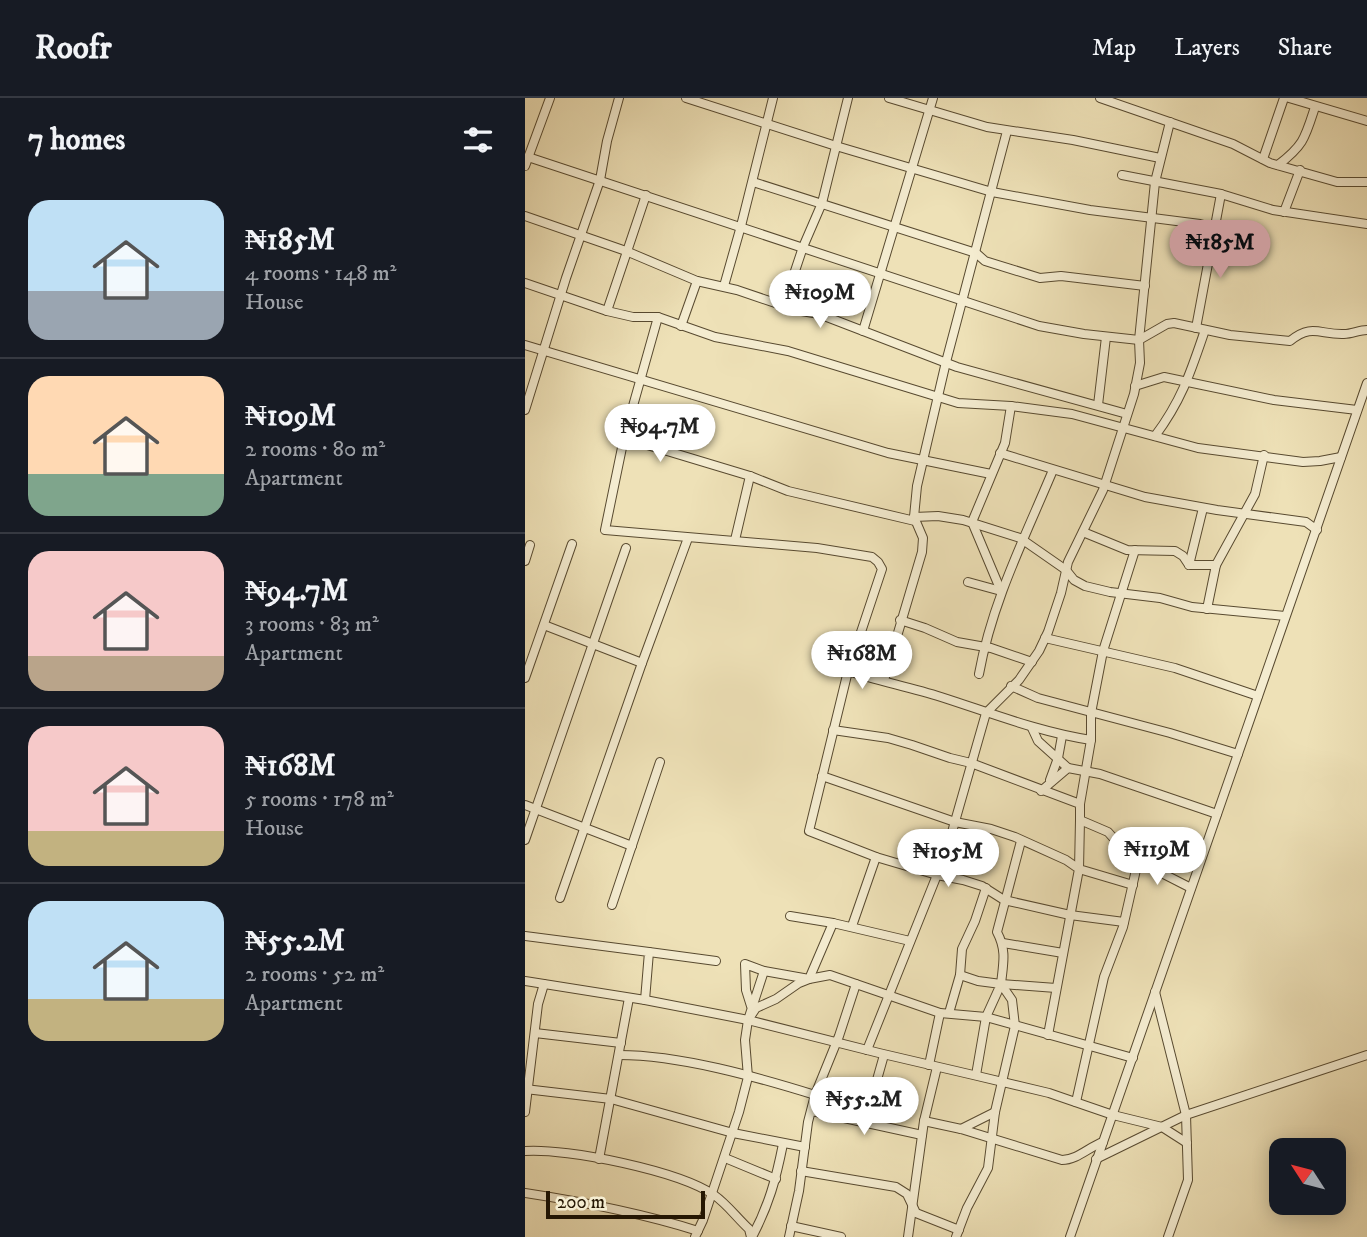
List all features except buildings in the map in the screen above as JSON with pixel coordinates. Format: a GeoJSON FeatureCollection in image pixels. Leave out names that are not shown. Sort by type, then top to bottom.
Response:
{"type":"FeatureCollection","features":[{"type":"Feature","properties":{"kind":"street"},"geometry":{"type":"LineString","coordinates":[[525,166],[550,98]]}},
{"type":"Feature","properties":{"kind":"street"},"geometry":{"type":"LineString","coordinates":[[525,410],[542,350],[600,180],[619,98]]}},
{"type":"Feature","properties":{"kind":"street"},"geometry":{"type":"LineString","coordinates":[[686,98],[992,192],[1090,210],[1201,223],[1215,228]]}},
{"type":"Feature","properties":{"kind":"street"},"geometry":{"type":"LineString","coordinates":[[724,286],[773,98]]}},
{"type":"Feature","properties":{"kind":"street"},"geometry":{"type":"LineString","coordinates":[[783,307],[803,247],[822,203],[848,98]]}},
{"type":"Feature","properties":{"kind":"street"},"geometry":{"type":"LineString","coordinates":[[890,98],[1007,131],[1073,140],[1160,158]]}},
{"type":"Feature","properties":{"kind":"street"},"geometry":{"type":"LineString","coordinates":[[863,331],[933,98]]}},
{"type":"Feature","properties":{"kind":"street"},"geometry":{"type":"LineString","coordinates":[[1100,98],[1233,144],[1278,165],[1337,182],[1367,182]]}},
{"type":"Feature","properties":{"kind":"street"},"geometry":{"type":"LineString","coordinates":[[1263,159],[1286,98],[1367,121]]}},
{"type":"Feature","properties":{"kind":"street"},"geometry":{"type":"LineString","coordinates":[[1278,165],[1299,148],[1315,107]]}},
{"type":"Feature","properties":{"kind":"street"},"geometry":{"type":"LineString","coordinates":[[867,1050],[937,875],[986,713],[1019,680],[1045,638],[1068,562],[1104,485],[1140,363],[1139,340],[1155,181],[1170,122]]}},
{"type":"Feature","properties":{"kind":"street"},"geometry":{"type":"LineString","coordinates":[[884,680],[922,552],[923,538],[915,519],[917,486],[946,362],[1007,131]]}},
{"type":"Feature","properties":{"kind":"street"},"geometry":{"type":"LineString","coordinates":[[528,157],[1038,326],[1139,340],[1167,324],[1174,323],[1230,335],[1290,341],[1300,333],[1311,330],[1346,335],[1367,330]]}},
{"type":"Feature","properties":{"kind":"street"},"geometry":{"type":"LineString","coordinates":[[1284,212],[1300,170]]}},
{"type":"Feature","properties":{"kind":"street"},"geometry":{"type":"LineString","coordinates":[[1122,175],[1221,194],[1284,212],[1367,224]]}},
{"type":"Feature","properties":{"kind":"street"},"geometry":{"type":"LineString","coordinates":[[753,182],[976,253],[985,261],[1040,278],[1061,276],[1145,286]]}},
{"type":"Feature","properties":{"kind":"street"},"geometry":{"type":"LineString","coordinates":[[1155,436],[1188,383],[1201,329],[1221,194]]}},
{"type":"Feature","properties":{"kind":"street"},"geometry":{"type":"LineString","coordinates":[[607,311],[646,195]]}},
{"type":"Feature","properties":{"kind":"street"},"geometry":{"type":"LineString","coordinates":[[525,216],[626,251],[697,281],[724,286],[783,307],[819,314],[946,362],[1127,414]]}},
{"type":"Feature","properties":{"kind":"street"},"geometry":{"type":"LineString","coordinates":[[681,326],[697,281]]}},
{"type":"Feature","properties":{"kind":"street"},"geometry":{"type":"LineString","coordinates":[[525,283],[607,311],[633,317],[658,317],[715,337],[787,351],[939,398],[980,406],[1011,406],[1072,414],[1198,448],[1303,461],[1341,457]]}},
{"type":"Feature","properties":{"kind":"street"},"geometry":{"type":"LineString","coordinates":[[658,317],[624,438],[605,530],[817,548],[872,558],[879,562],[882,569],[848,671],[809,831],[876,857],[964,880],[986,888],[1005,900],[1070,915],[1124,922]]}},
{"type":"Feature","properties":{"kind":"street"},"geometry":{"type":"LineString","coordinates":[[1098,405],[1106,337]]}},
{"type":"Feature","properties":{"kind":"street"},"geometry":{"type":"LineString","coordinates":[[525,345],[888,453],[991,474]]}},
{"type":"Feature","properties":{"kind":"street"},"geometry":{"type":"LineString","coordinates":[[1135,386],[1164,377],[1274,400],[1357,410]]}},
{"type":"Feature","properties":{"kind":"street"},"geometry":{"type":"LineString","coordinates":[[1072,1234],[1367,383]]}},
{"type":"Feature","properties":{"kind":"street"},"geometry":{"type":"LineString","coordinates":[[1002,591],[972,522],[1005,443],[1011,406]]}},
{"type":"Feature","properties":{"kind":"street"},"geometry":{"type":"LineString","coordinates":[[624,438],[787,491],[915,519],[938,516],[972,522],[1023,540],[1085,586],[1160,598],[1207,609],[1285,617]]}},
{"type":"Feature","properties":{"kind":"street"},"geometry":{"type":"LineString","coordinates":[[1000,453],[1145,497],[1306,522],[1317,530]]}},
{"type":"Feature","properties":{"kind":"street"},"geometry":{"type":"LineString","coordinates":[[1207,609],[1216,565],[1255,494],[1264,455]]}},
{"type":"Feature","properties":{"kind":"street"},"geometry":{"type":"LineString","coordinates":[[979,674],[984,647],[1002,591],[1053,470]]}},
{"type":"Feature","properties":{"kind":"street"},"geometry":{"type":"LineString","coordinates":[[735,540],[750,477]]}},
{"type":"Feature","properties":{"kind":"street"},"geometry":{"type":"LineString","coordinates":[[1189,565],[1203,508]]}},
{"type":"Feature","properties":{"kind":"street"},"geometry":{"type":"LineString","coordinates":[[1083,532],[1114,545],[1135,550],[1175,551],[1183,556],[1189,565]]}},
{"type":"Feature","properties":{"kind":"street"},"geometry":{"type":"LineString","coordinates":[[560,898],[688,538]]}},
{"type":"Feature","properties":{"kind":"street"},"geometry":{"type":"LineString","coordinates":[[525,678],[572,544]]}},
{"type":"Feature","properties":{"kind":"street"},"geometry":{"type":"LineString","coordinates":[[525,561],[530,545]]}},
{"type":"Feature","properties":{"kind":"street"},"geometry":{"type":"LineString","coordinates":[[525,840],[626,548]]}},
{"type":"Feature","properties":{"kind":"street"},"geometry":{"type":"LineString","coordinates":[[1048,1035],[1079,869],[1080,804],[1091,740],[1091,713],[1103,652],[1119,593],[1135,550]]}},
{"type":"Feature","properties":{"kind":"street"},"geometry":{"type":"LineString","coordinates":[[1189,565],[1216,565]]}},
{"type":"Feature","properties":{"kind":"street"},"geometry":{"type":"LineString","coordinates":[[968,582],[1002,591]]}},
{"type":"Feature","properties":{"kind":"street"},"geometry":{"type":"LineString","coordinates":[[900,621],[957,642],[1010,653],[1032,662]]}},
{"type":"Feature","properties":{"kind":"street"},"geometry":{"type":"LineString","coordinates":[[544,625],[642,663]]}},
{"type":"Feature","properties":{"kind":"street"},"geometry":{"type":"LineString","coordinates":[[1045,638],[1174,668],[1258,696]]}},
{"type":"Feature","properties":{"kind":"street"},"geometry":{"type":"LineString","coordinates":[[848,671],[1032,728],[1091,740]]}},
{"type":"Feature","properties":{"kind":"street"},"geometry":{"type":"LineString","coordinates":[[1011,686],[1038,698],[1238,754]]}},
{"type":"Feature","properties":{"kind":"street"},"geometry":{"type":"LineString","coordinates":[[1032,728],[1038,741],[1068,768],[1100,774],[1217,814]]}},
{"type":"Feature","properties":{"kind":"street"},"geometry":{"type":"LineString","coordinates":[[833,730],[888,738],[971,763],[1080,804]]}},
{"type":"Feature","properties":{"kind":"street"},"geometry":{"type":"LineString","coordinates":[[1050,782],[1062,736]]}},
{"type":"Feature","properties":{"kind":"street"},"geometry":{"type":"LineString","coordinates":[[612,905],[660,762]]}},
{"type":"Feature","properties":{"kind":"street"},"geometry":{"type":"LineString","coordinates":[[1041,791],[1068,768]]}},
{"type":"Feature","properties":{"kind":"street"},"geometry":{"type":"LineString","coordinates":[[822,776],[955,822],[991,829],[1066,860],[1079,869],[1133,885]]}},
{"type":"Feature","properties":{"kind":"street"},"geometry":{"type":"LineString","coordinates":[[525,805],[632,846]]}},
{"type":"Feature","properties":{"kind":"street"},"geometry":{"type":"LineString","coordinates":[[1076,1102],[1108,962],[1124,922],[1139,849],[1116,841],[1108,832],[1080,820]]}},
{"type":"Feature","properties":{"kind":"street"},"geometry":{"type":"LineString","coordinates":[[976,1075],[986,1017],[1001,984],[1005,957],[1003,943],[997,932],[1021,841]]}},
{"type":"Feature","properties":{"kind":"street"},"geometry":{"type":"LineString","coordinates":[[852,926],[876,857]]}},
{"type":"Feature","properties":{"kind":"street"},"geometry":{"type":"LineString","coordinates":[[1138,861],[1191,888]]}},
{"type":"Feature","properties":{"kind":"street"},"geometry":{"type":"LineString","coordinates":[[908,1237],[933,1066],[945,1013],[960,975],[962,949],[986,888]]}},
{"type":"Feature","properties":{"kind":"street"},"geometry":{"type":"LineString","coordinates":[[790,916],[852,926],[910,941]]}},
{"type":"Feature","properties":{"kind":"street"},"geometry":{"type":"LineString","coordinates":[[809,979],[833,923]]}},
{"type":"Feature","properties":{"kind":"street"},"geometry":{"type":"LineString","coordinates":[[525,936],[716,961]]}},
{"type":"Feature","properties":{"kind":"street"},"geometry":{"type":"LineString","coordinates":[[1003,943],[1063,953]]}},
{"type":"Feature","properties":{"kind":"street"},"geometry":{"type":"LineString","coordinates":[[645,1000],[649,952]]}},
{"type":"Feature","properties":{"kind":"street"},"geometry":{"type":"LineString","coordinates":[[751,1006],[746,990],[745,964],[764,971],[809,979]]}},
{"type":"Feature","properties":{"kind":"street"},"geometry":{"type":"LineString","coordinates":[[525,1193],[604,1205],[648,1216],[696,1234],[725,1158],[748,1077],[745,1040],[748,1020],[764,971]]}},
{"type":"Feature","properties":{"kind":"street"},"geometry":{"type":"LineString","coordinates":[[748,1020],[756,1008],[809,979],[829,975],[945,1013],[986,1017],[1133,1058]]}},
{"type":"Feature","properties":{"kind":"street"},"geometry":{"type":"LineString","coordinates":[[960,975],[978,981],[1056,988]]}},
{"type":"Feature","properties":{"kind":"street"},"geometry":{"type":"LineString","coordinates":[[525,983],[645,1000],[748,1020],[884,1055],[976,1075],[1076,1102],[1112,1115],[1162,1126],[1187,1143]]}},
{"type":"Feature","properties":{"kind":"street"},"geometry":{"type":"LineString","coordinates":[[789,1237],[815,1095],[837,1042],[856,984]]}},
{"type":"Feature","properties":{"kind":"street"},"geometry":{"type":"LineString","coordinates":[[801,1171],[892,1186],[907,1194],[916,1213],[957,1233],[988,1168],[996,1112],[1015,1026],[1011,1000],[1001,984]]}},
{"type":"Feature","properties":{"kind":"street"},"geometry":{"type":"LineString","coordinates":[[525,1112],[538,1004],[544,985]]}},
{"type":"Feature","properties":{"kind":"street"},"geometry":{"type":"LineString","coordinates":[[1155,992],[1186,1115],[1188,1180],[1168,1237]]}},
{"type":"Feature","properties":{"kind":"street"},"geometry":{"type":"LineString","coordinates":[[599,1159],[629,998]]}},
{"type":"Feature","properties":{"kind":"street"},"geometry":{"type":"LineString","coordinates":[[535,1032],[621,1043]]}},
{"type":"Feature","properties":{"kind":"street"},"geometry":{"type":"LineString","coordinates":[[619,1055],[689,1064],[815,1095]]}},
{"type":"Feature","properties":{"kind":"street"},"geometry":{"type":"LineString","coordinates":[[865,1122],[884,1055]]}},
{"type":"Feature","properties":{"kind":"street"},"geometry":{"type":"LineString","coordinates":[[1096,1159],[1186,1115],[1367,1055]]}},
{"type":"Feature","properties":{"kind":"street"},"geometry":{"type":"LineString","coordinates":[[526,1089],[611,1099],[733,1133],[805,1147]]}},
{"type":"Feature","properties":{"kind":"street"},"geometry":{"type":"LineString","coordinates":[[812,1111],[922,1135]]}},
{"type":"Feature","properties":{"kind":"street"},"geometry":{"type":"LineString","coordinates":[[961,1129],[996,1112]]}},
{"type":"Feature","properties":{"kind":"street"},"geometry":{"type":"LineString","coordinates":[[924,1121],[961,1129],[1062,1160],[1070,1160],[1087,1147],[1103,1142]]}},
{"type":"Feature","properties":{"kind":"street"},"geometry":{"type":"LineString","coordinates":[[751,1237],[767,1209],[783,1143]]}},
{"type":"Feature","properties":{"kind":"street"},"geometry":{"type":"LineString","coordinates":[[525,1151],[565,1152],[599,1159],[667,1176],[712,1193],[749,1229],[751,1237]]}},
{"type":"Feature","properties":{"kind":"street"},"geometry":{"type":"LineString","coordinates":[[725,1158],[776,1179]]}},
{"type":"Feature","properties":{"kind":"street"},"geometry":{"type":"LineString","coordinates":[[791,1226],[841,1237]]}}]}
